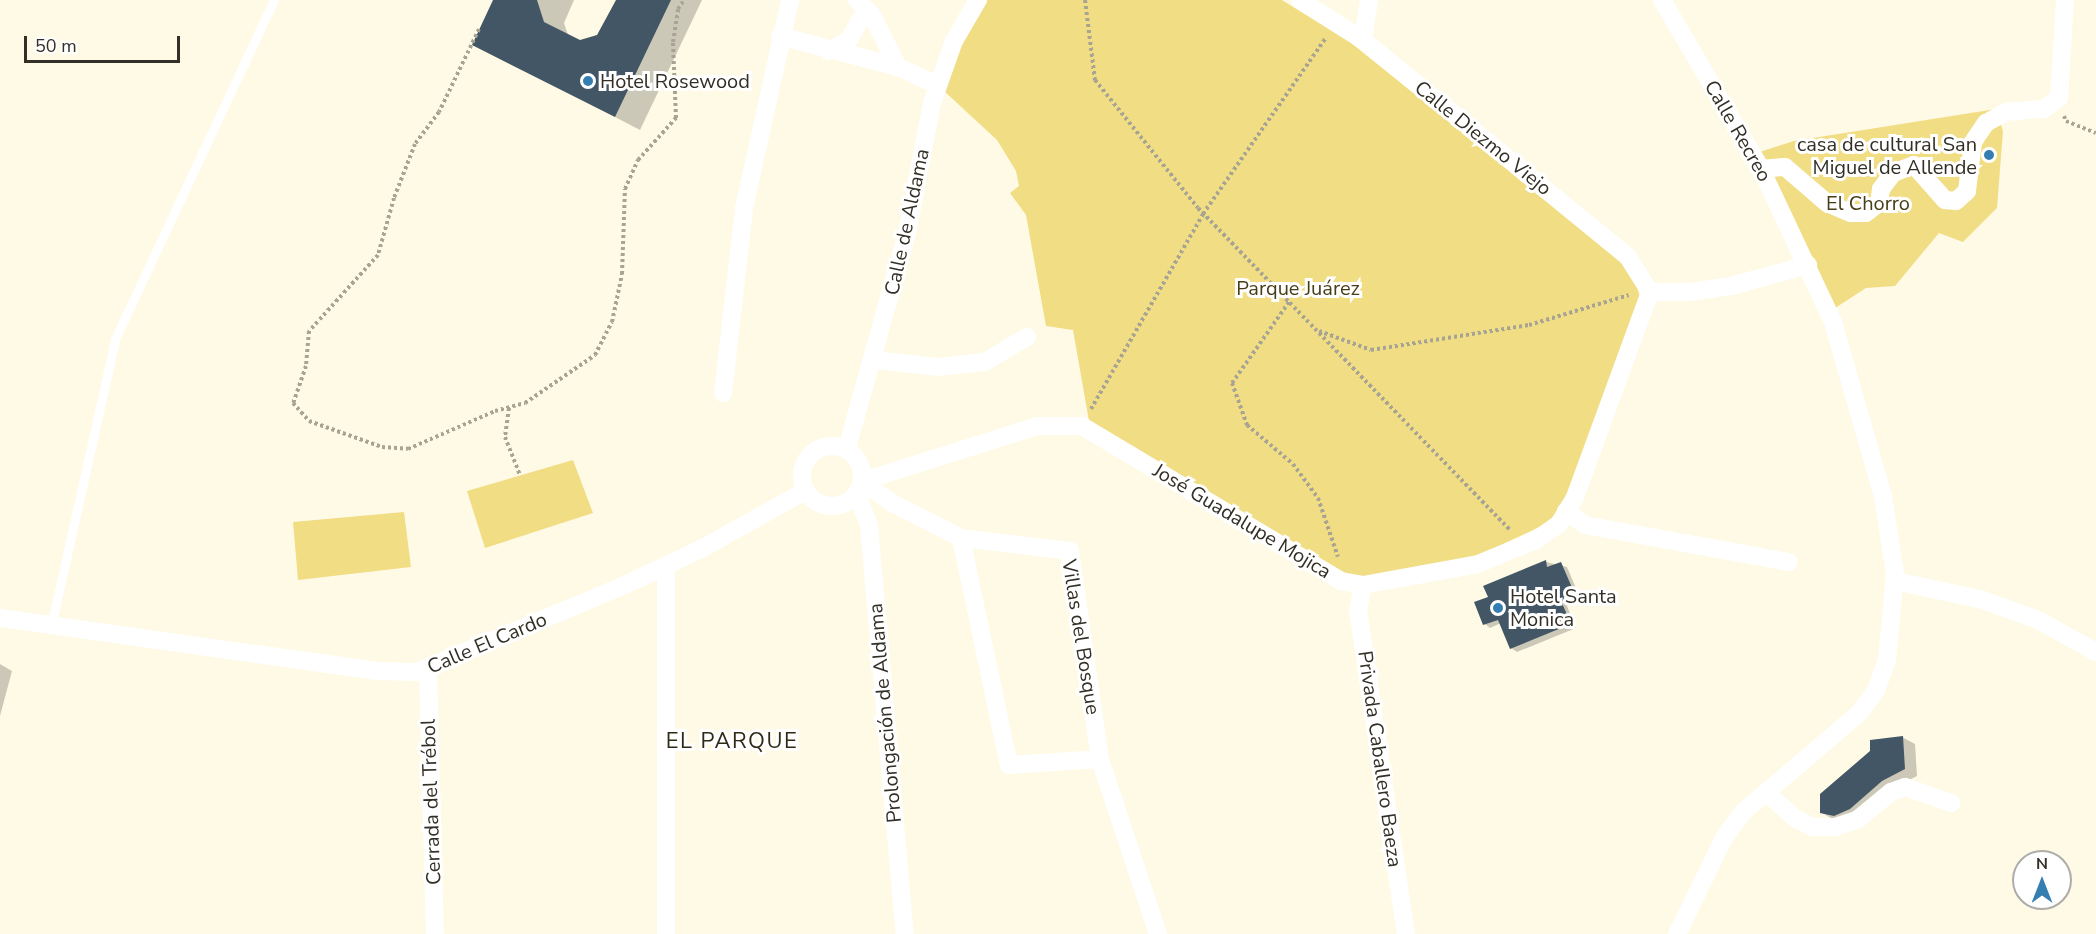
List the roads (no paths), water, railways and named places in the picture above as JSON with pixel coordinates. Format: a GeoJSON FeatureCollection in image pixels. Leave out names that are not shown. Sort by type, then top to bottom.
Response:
{"type":"FeatureCollection","features":[{"type":"Feature","properties":{"kind":"street"},"geometry":{"type":"LineString","coordinates":[[723,393],[744,208],[780,36],[790,0]]}},
{"type":"Feature","properties":{"kind":"street","name":"Calle de Aldama"},"geometry":{"type":"LineString","coordinates":[[847,448],[874,360],[907,233],[937,85],[954,41],[978,0]]}},
{"type":"Feature","properties":{"kind":"street","name":"Calle Diezmo Viejo"},"geometry":{"type":"LineString","coordinates":[[1300,0],[1363,40],[1628,257],[1650,292]]}},
{"type":"Feature","properties":{"kind":"street"},"geometry":{"type":"LineString","coordinates":[[1363,40],[1369,0]]}},
{"type":"Feature","properties":{"kind":"street","name":"Calle Recreo"},"geometry":{"type":"LineString","coordinates":[[1662,0],[1761,169],[1833,322],[1872,454],[1891,535],[1895,581],[1887,660],[1876,691],[1857,715],[1743,812],[1724,838],[1677,934]]}},
{"type":"Feature","properties":{"kind":"street"},"geometry":{"type":"LineString","coordinates":[[1761,169],[1785,167],[1827,202],[1851,213],[1866,213],[1879,202],[1881,189],[1893,173],[1914,165],[1945,200],[1956,201],[1966,191],[1972,175],[1973,142],[1986,123],[2006,112],[2036,111],[2059,98],[2065,0]]}},
{"type":"Feature","properties":{"kind":"street"},"geometry":{"type":"LineString","coordinates":[[829,51],[849,40],[862,4]]}},
{"type":"Feature","properties":{"kind":"street"},"geometry":{"type":"LineString","coordinates":[[862,4],[898,67]]}},
{"type":"Feature","properties":{"kind":"street"},"geometry":{"type":"LineString","coordinates":[[780,36],[829,51],[898,67],[937,85]]}},
{"type":"Feature","properties":{"kind":"street"},"geometry":{"type":"LineString","coordinates":[[1650,292],[1690,292],[1731,286],[1808,265]]}},
{"type":"Feature","properties":{"kind":"street","name":"José Guadalupe Mojica"},"geometry":{"type":"LineString","coordinates":[[861,486],[1037,426],[1082,426],[1316,569],[1341,581],[1363,585],[1478,564],[1524,545],[1559,524],[1650,292]]}},
{"type":"Feature","properties":{"kind":"street"},"geometry":{"type":"LineString","coordinates":[[874,360],[938,367],[985,362],[1027,337]]}},
{"type":"Feature","properties":{"kind":"street"},"geometry":{"type":"LineString","coordinates":[[828,445],[847,448],[862,467],[861,486],[848,502],[833,507],[819,503],[805,491],[803,468],[813,452],[828,445]]}},
{"type":"Feature","properties":{"kind":"street"},"geometry":{"type":"LineString","coordinates":[[861,486],[961,538],[1010,765],[1100,759],[1158,934]]}},
{"type":"Feature","properties":{"kind":"street","name":"Prolongación de Aldama"},"geometry":{"type":"LineString","coordinates":[[861,486],[869,526],[905,934]]}},
{"type":"Feature","properties":{"kind":"street","name":"Calle El Cardo"},"geometry":{"type":"LineString","coordinates":[[0,618],[52,622],[377,670],[428,669],[666,565],[805,491]]}},
{"type":"Feature","properties":{"kind":"street"},"geometry":{"type":"LineString","coordinates":[[1566,511],[1585,525],[1788,562]]}},
{"type":"Feature","properties":{"kind":"street","name":"Villas del Bosque"},"geometry":{"type":"LineString","coordinates":[[961,538],[1070,551],[1100,759]]}},
{"type":"Feature","properties":{"kind":"street"},"geometry":{"type":"LineString","coordinates":[[666,565],[666,934]]}},
{"type":"Feature","properties":{"kind":"street"},"geometry":{"type":"LineString","coordinates":[[1895,581],[1980,599],[2038,620],[2096,652]]}},
{"type":"Feature","properties":{"kind":"street","name":"Privada Caballero Baeza"},"geometry":{"type":"LineString","coordinates":[[1363,585],[1358,610],[1406,934]]}},
{"type":"Feature","properties":{"kind":"street","name":"Cerrada del Trébol"},"geometry":{"type":"LineString","coordinates":[[428,669],[435,934]]}},
{"type":"Feature","properties":{"kind":"street"},"geometry":{"type":"LineString","coordinates":[[1766,792],[1795,818],[1812,827],[1835,827],[1857,820],[1891,792],[1905,788],[1951,803]]}},
{"type":"Feature","properties":{"kind":"lane"},"geometry":{"type":"LineString","coordinates":[[52,622],[115,339],[274,0]]}},
{"type":"Feature","properties":{"kind":"place","name":"Hotel Rosewood"},"geometry":{"type":"Point","coordinates":[588,81]}},
{"type":"Feature","properties":{"kind":"place","name":"casa de cultural San Miguel de Allende"},"geometry":{"type":"Point","coordinates":[1989,155]}},
{"type":"Feature","properties":{"kind":"place","name":"Hotel Santa Monica"},"geometry":{"type":"Point","coordinates":[1498,608]}},
{"type":"Feature","properties":{"kind":"district","name":"EL PARQUE"},"geometry":{"type":"Point","coordinates":[732,742]}},
{"type":"Feature","properties":{"kind":"park label","name":"El Chorro"},"geometry":{"type":"Point","coordinates":[1868,203]}},
{"type":"Feature","properties":{"kind":"park label","name":"Parque Juárez"},"geometry":{"type":"Point","coordinates":[1298,288]}}]}
